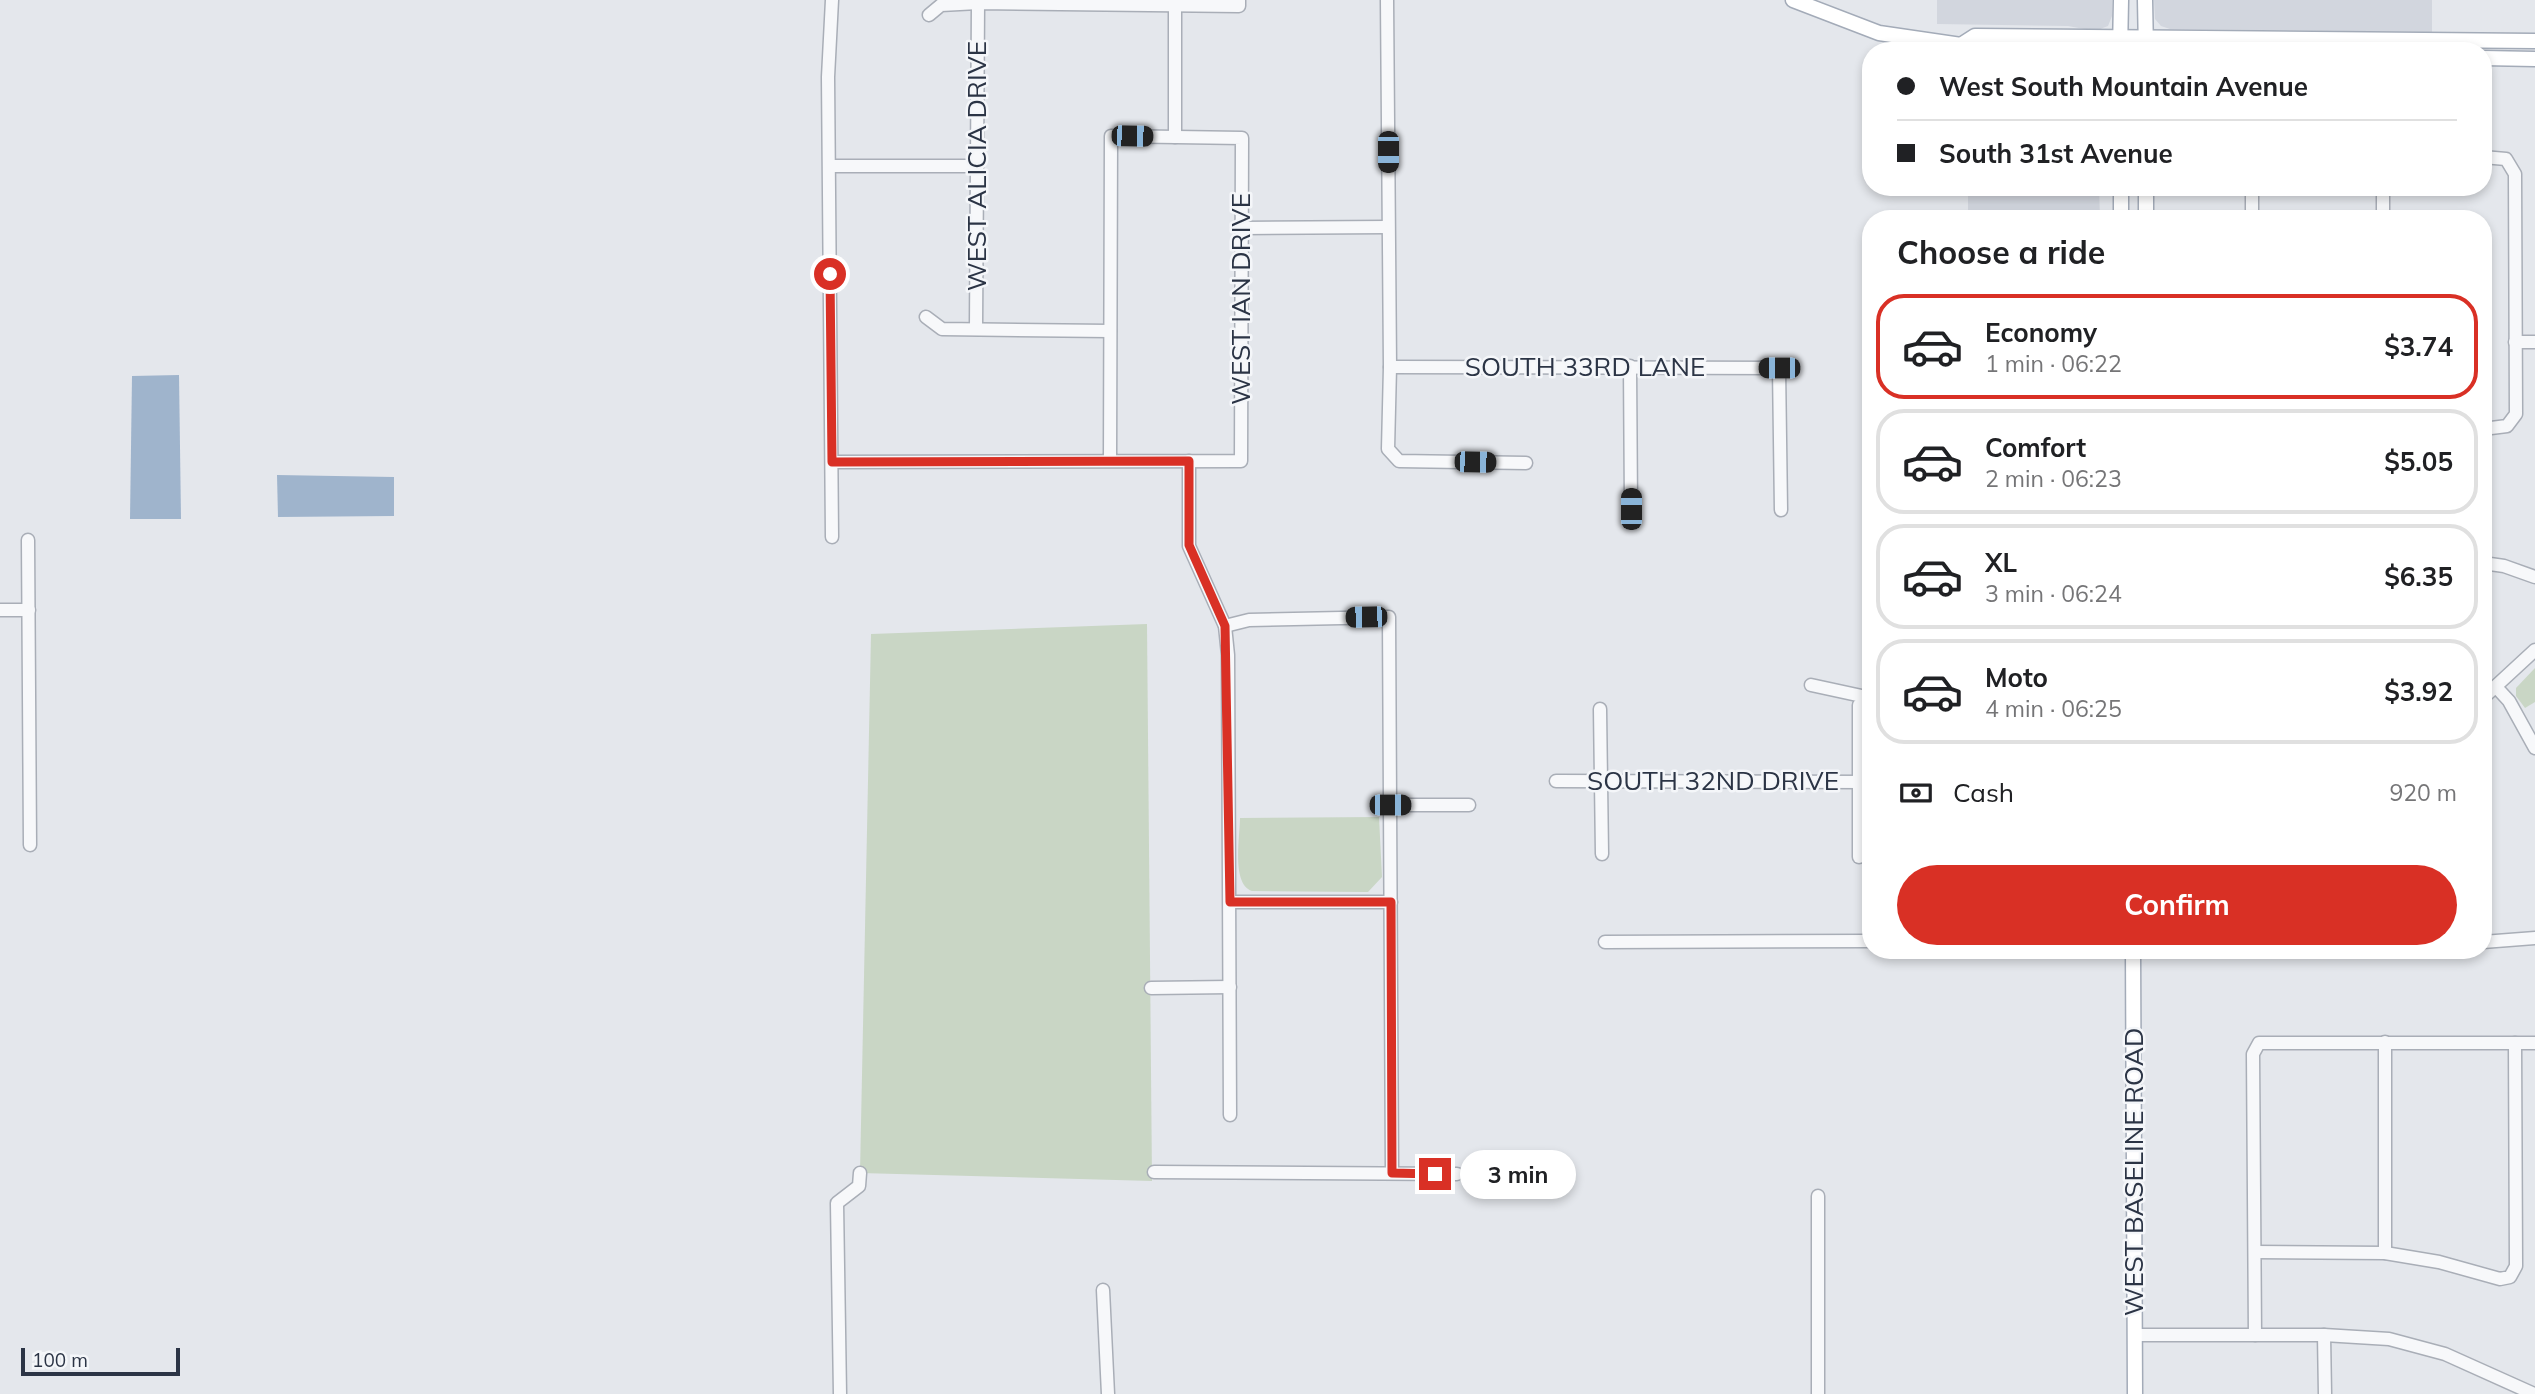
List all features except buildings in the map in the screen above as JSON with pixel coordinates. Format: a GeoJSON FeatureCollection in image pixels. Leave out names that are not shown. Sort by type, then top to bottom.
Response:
{"type":"FeatureCollection","features":[{"type":"Feature","properties":{"kind":"main road"},"geometry":{"type":"LineString","coordinates":[[1793,0],[1879,33],[1931,42]]}},
{"type":"Feature","properties":{"kind":"main road"},"geometry":{"type":"LineString","coordinates":[[2120,42],[2121,0]]}},
{"type":"Feature","properties":{"kind":"main road"},"geometry":{"type":"LineString","coordinates":[[2145,0],[2146,42]]}},
{"type":"Feature","properties":{"kind":"main road"},"geometry":{"type":"LineString","coordinates":[[1970,42],[1975,36],[2072,42]]}},
{"type":"Feature","properties":{"kind":"main road"},"geometry":{"type":"LineString","coordinates":[[2492,42],[2535,41]]}},
{"type":"Feature","properties":{"kind":"main road"},"geometry":{"type":"LineString","coordinates":[[2492,58],[2535,59]]}},
{"type":"Feature","properties":{"kind":"main road","name":"WEST BASELINE ROAD"},"geometry":{"type":"LineString","coordinates":[[2133,959],[2135,1394]]}},
{"type":"Feature","properties":{"kind":"street"},"geometry":{"type":"LineString","coordinates":[[832,0],[832,537]]}},
{"type":"Feature","properties":{"kind":"street"},"geometry":{"type":"LineString","coordinates":[[1387,0],[1390,367],[1388,449],[1399,461],[1526,463]]}},
{"type":"Feature","properties":{"kind":"street"},"geometry":{"type":"LineString","coordinates":[[929,15],[942,5],[1175,6],[1239,3]]}},
{"type":"Feature","properties":{"kind":"street","name":"WEST ALICIA DRIVE"},"geometry":{"type":"LineString","coordinates":[[976,329],[978,4]]}},
{"type":"Feature","properties":{"kind":"street"},"geometry":{"type":"LineString","coordinates":[[1110,461],[1111,136],[1175,136],[1175,6]]}},
{"type":"Feature","properties":{"kind":"street","name":"WEST IAN DRIVE"},"geometry":{"type":"LineString","coordinates":[[1175,136],[1242,138],[1241,461],[1189,461]]}},
{"type":"Feature","properties":{"kind":"street"},"geometry":{"type":"LineString","coordinates":[[2492,156],[2512,164],[2515,174],[2516,414],[2507,426],[2492,428]]}},
{"type":"Feature","properties":{"kind":"street"},"geometry":{"type":"LineString","coordinates":[[830,166],[977,166]]}},
{"type":"Feature","properties":{"kind":"street"},"geometry":{"type":"LineString","coordinates":[[1242,228],[1388,227]]}},
{"type":"Feature","properties":{"kind":"street"},"geometry":{"type":"LineString","coordinates":[[926,317],[942,329],[1110,331]]}},
{"type":"Feature","properties":{"kind":"street"},"geometry":{"type":"LineString","coordinates":[[2515,342],[2535,342]]}},
{"type":"Feature","properties":{"kind":"street"},"geometry":{"type":"LineString","coordinates":[[1630,366],[1631,509]]}},
{"type":"Feature","properties":{"kind":"street","name":"SOUTH 33RD LANE"},"geometry":{"type":"LineString","coordinates":[[1390,367],[1779,368],[1781,510]]}},
{"type":"Feature","properties":{"kind":"street"},"geometry":{"type":"LineString","coordinates":[[832,462],[1189,461],[1189,545],[1225,626],[1230,902],[1230,1115]]}},
{"type":"Feature","properties":{"kind":"street"},"geometry":{"type":"LineString","coordinates":[[28,540],[30,845]]}},
{"type":"Feature","properties":{"kind":"street"},"geometry":{"type":"LineString","coordinates":[[2492,565],[2504,566],[2535,577]]}},
{"type":"Feature","properties":{"kind":"street"},"geometry":{"type":"LineString","coordinates":[[0,610],[29,610]]}},
{"type":"Feature","properties":{"kind":"street"},"geometry":{"type":"LineString","coordinates":[[1225,626],[1249,620],[1389,617],[1392,1173]]}},
{"type":"Feature","properties":{"kind":"street"},"geometry":{"type":"LineString","coordinates":[[2492,692],[2535,650]]}},
{"type":"Feature","properties":{"kind":"street"},"geometry":{"type":"LineString","coordinates":[[1811,685],[1862,696]]}},
{"type":"Feature","properties":{"kind":"street"},"geometry":{"type":"LineString","coordinates":[[2497,688],[2510,701],[2535,748]]}},
{"type":"Feature","properties":{"kind":"street"},"geometry":{"type":"LineString","coordinates":[[1859,705],[1862,744]]}},
{"type":"Feature","properties":{"kind":"street"},"geometry":{"type":"LineString","coordinates":[[1600,709],[1602,854]]}},
{"type":"Feature","properties":{"kind":"street","name":"SOUTH 32ND DRIVE"},"geometry":{"type":"LineString","coordinates":[[1556,781],[1862,782]]}},
{"type":"Feature","properties":{"kind":"street"},"geometry":{"type":"LineString","coordinates":[[1390,805],[1469,805]]}},
{"type":"Feature","properties":{"kind":"street"},"geometry":{"type":"LineString","coordinates":[[1859,857],[1862,820]]}},
{"type":"Feature","properties":{"kind":"street"},"geometry":{"type":"LineString","coordinates":[[1230,902],[1391,902]]}},
{"type":"Feature","properties":{"kind":"street"},"geometry":{"type":"LineString","coordinates":[[2492,941],[2535,938]]}},
{"type":"Feature","properties":{"kind":"street"},"geometry":{"type":"LineString","coordinates":[[1605,942],[1862,942]]}},
{"type":"Feature","properties":{"kind":"street"},"geometry":{"type":"LineString","coordinates":[[1151,988],[1230,987]]}},
{"type":"Feature","properties":{"kind":"street"},"geometry":{"type":"LineString","coordinates":[[2385,1042],[2385,1253]]}},
{"type":"Feature","properties":{"kind":"street"},"geometry":{"type":"LineString","coordinates":[[2255,1335],[2253,1054],[2259,1043],[2535,1044]]}},
{"type":"Feature","properties":{"kind":"street"},"geometry":{"type":"LineString","coordinates":[[2255,1252],[2385,1253],[2439,1262],[2500,1279],[2510,1277],[2516,1266],[2515,1043]]}},
{"type":"Feature","properties":{"kind":"street"},"geometry":{"type":"LineString","coordinates":[[1154,1172],[1457,1174]]}},
{"type":"Feature","properties":{"kind":"street"},"geometry":{"type":"LineString","coordinates":[[840,1394],[837,1203],[859,1186],[860,1173]]}},
{"type":"Feature","properties":{"kind":"street"},"geometry":{"type":"LineString","coordinates":[[1818,1196],[1818,1394]]}},
{"type":"Feature","properties":{"kind":"street"},"geometry":{"type":"LineString","coordinates":[[1103,1290],[1108,1394]]}},
{"type":"Feature","properties":{"kind":"street"},"geometry":{"type":"LineString","coordinates":[[2135,1335],[2324,1335],[2389,1339],[2419,1346],[2535,1394]]}},
{"type":"Feature","properties":{"kind":"street"},"geometry":{"type":"LineString","coordinates":[[2324,1335],[2325,1394]]}},
{"type":"Feature","properties":{"kind":"shaded area"},"geometry":{"type":"Polygon","coordinates":[[[1937,0],[2112,0],[2112,16],[2108,26],[2095,31],[2068,26],[1937,24],[1937,0]]]}},
{"type":"Feature","properties":{"kind":"shaded area"},"geometry":{"type":"Polygon","coordinates":[[[2154,0],[2432,0],[2432,32],[2170,29],[2161,26],[2155,19],[2154,0]]]}},
{"type":"Feature","properties":{"kind":"shaded area"},"geometry":{"type":"Polygon","coordinates":[[[1968,196],[2099,196],[2100,210],[1968,210],[1968,196]]]}},
{"type":"Feature","properties":{"kind":"green space"},"geometry":{"type":"Polygon","coordinates":[[[1147,624],[1152,1181],[860,1173],[871,634],[1147,624]]]}},
{"type":"Feature","properties":{"kind":"green space"},"geometry":{"type":"Polygon","coordinates":[[[2535,668],[2535,702],[2525,708],[2516,696],[2516,688],[2535,668]]]}},
{"type":"Feature","properties":{"kind":"green space"},"geometry":{"type":"Polygon","coordinates":[[[1379,817],[1382,877],[1368,892],[1252,891],[1245,887],[1241,879],[1238,859],[1240,818],[1379,817]]]}},
{"type":"Feature","properties":{"kind":"water"},"geometry":{"type":"Polygon","coordinates":[[[179,375],[181,519],[130,519],[132,376],[179,375]]]}},
{"type":"Feature","properties":{"kind":"water"},"geometry":{"type":"Polygon","coordinates":[[[277,475],[394,477],[394,516],[278,517],[277,475]]]}},
{"type":"Feature","properties":{"kind":"route"},"geometry":{"type":"LineString","coordinates":[[830,274],[832,462],[1189,461],[1189,545],[1225,626],[1228,655],[1230,902],[1391,902],[1392,1173],[1435,1174]]}}]}
